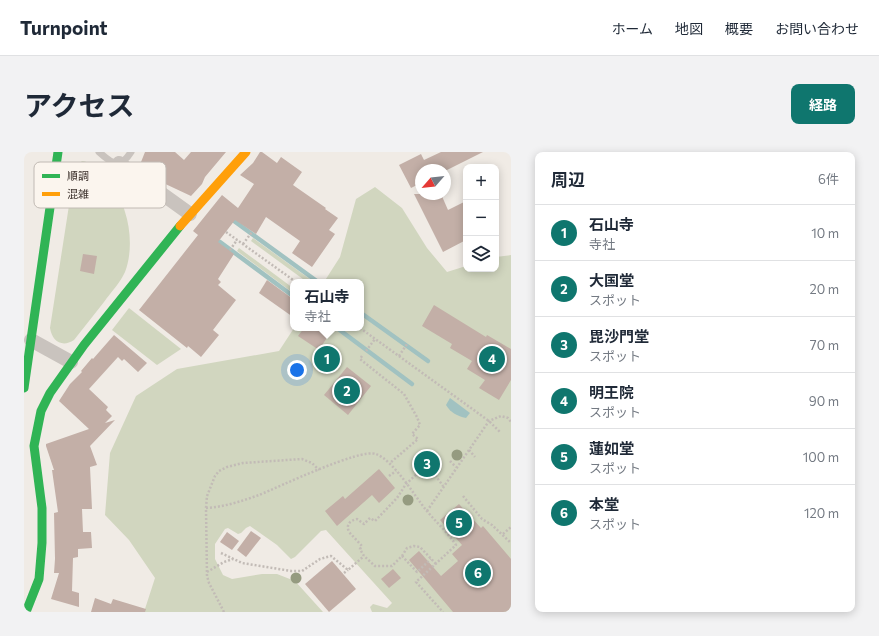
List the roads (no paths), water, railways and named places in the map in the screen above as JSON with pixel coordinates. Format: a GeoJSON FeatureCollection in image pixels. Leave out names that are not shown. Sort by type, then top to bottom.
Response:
{"type":"FeatureCollection","features":[{"type":"Feature","properties":{"kind":"main road"},"geometry":{"type":"LineString","coordinates":[[57,162],[58,152]]}},
{"type":"Feature","properties":{"kind":"main road"},"geometry":{"type":"LineString","coordinates":[[26,612],[38,579],[42,543],[42,508],[34,446],[41,411],[50,393],[71,362],[190,214],[246,152]]}},
{"type":"Feature","properties":{"kind":"main road"},"geometry":{"type":"LineString","coordinates":[[24,388],[50,208]]}},
{"type":"Feature","properties":{"kind":"street"},"geometry":{"type":"LineString","coordinates":[[166,197],[190,214]]}},
{"type":"Feature","properties":{"kind":"street"},"geometry":{"type":"LineString","coordinates":[[31,340],[71,362]]}},
{"type":"Feature","properties":{"kind":"lane"},"geometry":{"type":"LineString","coordinates":[[99,152],[111,162]]}},
{"type":"Feature","properties":{"kind":"lane"},"geometry":{"type":"LineString","coordinates":[[123,162],[132,152]]}},
{"type":"Feature","properties":{"kind":"water"},"geometry":{"type":"Polygon","coordinates":[[[450,398],[470,413],[466,418],[454,414],[448,408],[446,405],[450,398]]]}},
{"type":"Feature","properties":{"kind":"waterway"},"geometry":{"type":"LineString","coordinates":[[234,221],[314,279]]}},
{"type":"Feature","properties":{"kind":"waterway"},"geometry":{"type":"LineString","coordinates":[[220,242],[290,294]]}},
{"type":"Feature","properties":{"kind":"waterway"},"geometry":{"type":"LineString","coordinates":[[364,315],[428,361]]}},
{"type":"Feature","properties":{"kind":"waterway"},"geometry":{"type":"LineString","coordinates":[[341,331],[412,384]]}},
{"type":"Feature","properties":{"kind":"place","name":"石山寺"},"geometry":{"type":"Point","coordinates":[327,359]}},
{"type":"Feature","properties":{"kind":"place","name":"明王院"},"geometry":{"type":"Point","coordinates":[492,359]}},
{"type":"Feature","properties":{"kind":"place","name":"大国堂"},"geometry":{"type":"Point","coordinates":[347,391]}},
{"type":"Feature","properties":{"kind":"place","name":"毘沙門堂"},"geometry":{"type":"Point","coordinates":[427,464]}},
{"type":"Feature","properties":{"kind":"place","name":"蓮如堂"},"geometry":{"type":"Point","coordinates":[459,523]}},
{"type":"Feature","properties":{"kind":"place","name":"本堂"},"geometry":{"type":"Point","coordinates":[478,573]}}]}
